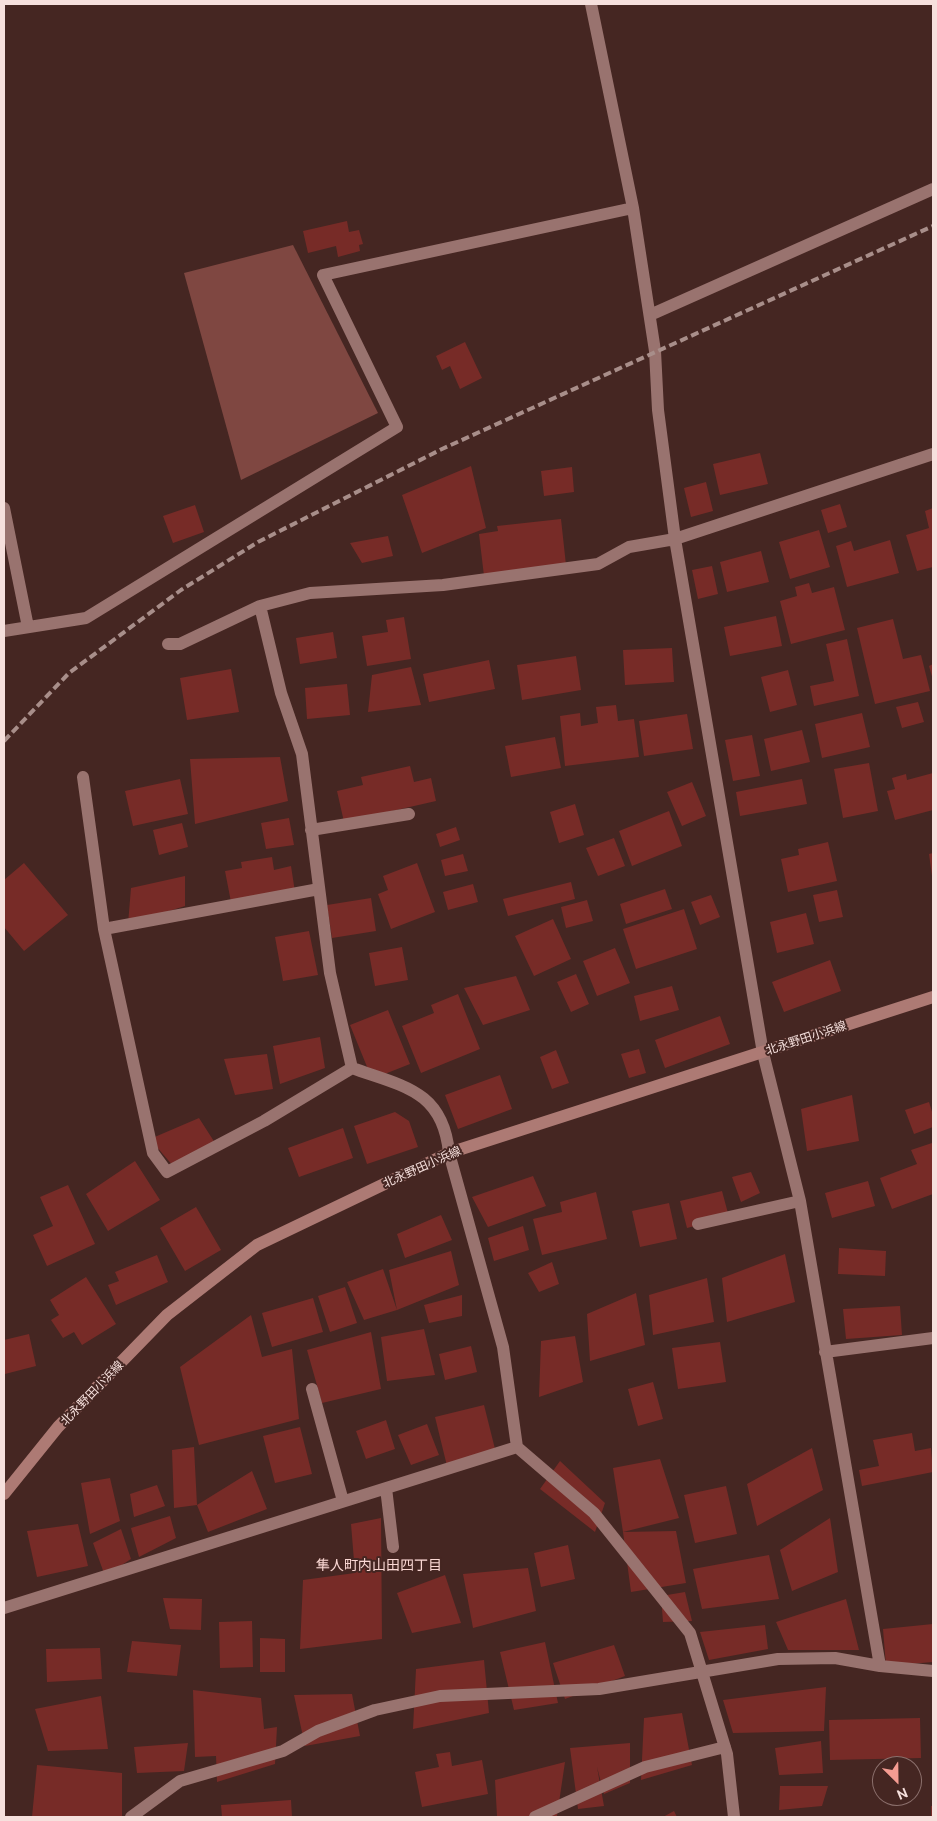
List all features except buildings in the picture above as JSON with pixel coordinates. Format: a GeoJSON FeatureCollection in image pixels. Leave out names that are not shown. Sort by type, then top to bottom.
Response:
{"type":"FeatureCollection","features":[{"type":"Feature","properties":{"kind":"main road","name":"北永野田小浜線"},"geometry":{"type":"LineString","coordinates":[[4,1494],[58,1427],[168,1315],[257,1246],[449,1153],[933,997]]}},
{"type":"Feature","properties":{"kind":"street"},"geometry":{"type":"LineString","coordinates":[[591,4],[633,208],[655,351],[658,410],[675,539],[763,1053],[800,1201],[880,1666]]}},
{"type":"Feature","properties":{"kind":"street"},"geometry":{"type":"LineString","coordinates":[[650,315],[933,189]]}},
{"type":"Feature","properties":{"kind":"street"},"geometry":{"type":"LineString","coordinates":[[4,631],[86,618],[397,428],[323,275],[633,208]]}},
{"type":"Feature","properties":{"kind":"street"},"geometry":{"type":"LineString","coordinates":[[168,644],[180,644],[260,606],[310,593],[443,585],[598,564],[630,547],[675,539],[933,454]]}},
{"type":"Feature","properties":{"kind":"street"},"geometry":{"type":"LineString","coordinates":[[4,508],[28,626]]}},
{"type":"Feature","properties":{"kind":"street"},"geometry":{"type":"LineString","coordinates":[[260,606],[281,693],[302,754],[330,972],[352,1068]]}},
{"type":"Feature","properties":{"kind":"street"},"geometry":{"type":"LineString","coordinates":[[83,777],[104,929],[153,1153],[167,1172],[264,1122],[352,1068]]}},
{"type":"Feature","properties":{"kind":"street"},"geometry":{"type":"LineString","coordinates":[[311,830],[409,814]]}},
{"type":"Feature","properties":{"kind":"street"},"geometry":{"type":"LineString","coordinates":[[104,929],[319,890]]}},
{"type":"Feature","properties":{"kind":"street"},"geometry":{"type":"LineString","coordinates":[[352,1068],[414,1090],[434,1106],[447,1134],[449,1153],[503,1346],[517,1447],[594,1513],[690,1633],[725,1747],[734,1817]]}},
{"type":"Feature","properties":{"kind":"street"},"geometry":{"type":"LineString","coordinates":[[698,1224],[800,1201]]}},
{"type":"Feature","properties":{"kind":"street"},"geometry":{"type":"LineString","coordinates":[[825,1352],[933,1338]]}},
{"type":"Feature","properties":{"kind":"street"},"geometry":{"type":"LineString","coordinates":[[312,1389],[344,1501]]}},
{"type":"Feature","properties":{"kind":"street"},"geometry":{"type":"LineString","coordinates":[[4,1608],[517,1447]]}},
{"type":"Feature","properties":{"kind":"street"},"geometry":{"type":"LineString","coordinates":[[386,1488],[393,1547]]}},
{"type":"Feature","properties":{"kind":"street"},"geometry":{"type":"LineString","coordinates":[[131,1817],[180,1781],[283,1751],[318,1731],[375,1710],[440,1696],[599,1689],[702,1670],[778,1660],[834,1658],[880,1666],[933,1671]]}},
{"type":"Feature","properties":{"kind":"street"},"geometry":{"type":"LineString","coordinates":[[535,1817],[645,1767],[725,1747]]}},
{"type":"Feature","properties":{"kind":"shaded area"},"geometry":{"type":"Polygon","coordinates":[[[293,245],[378,413],[241,480],[184,273],[293,245]]]}},
{"type":"Feature","properties":{"kind":"railway"},"geometry":{"type":"LineString","coordinates":[[4,741],[69,673],[181,590],[258,542],[442,449],[933,226]]}},
{"type":"Feature","properties":{"kind":"district","name":"隼人町内山田四丁目"},"geometry":{"type":"Point","coordinates":[379,1565]}}]}
